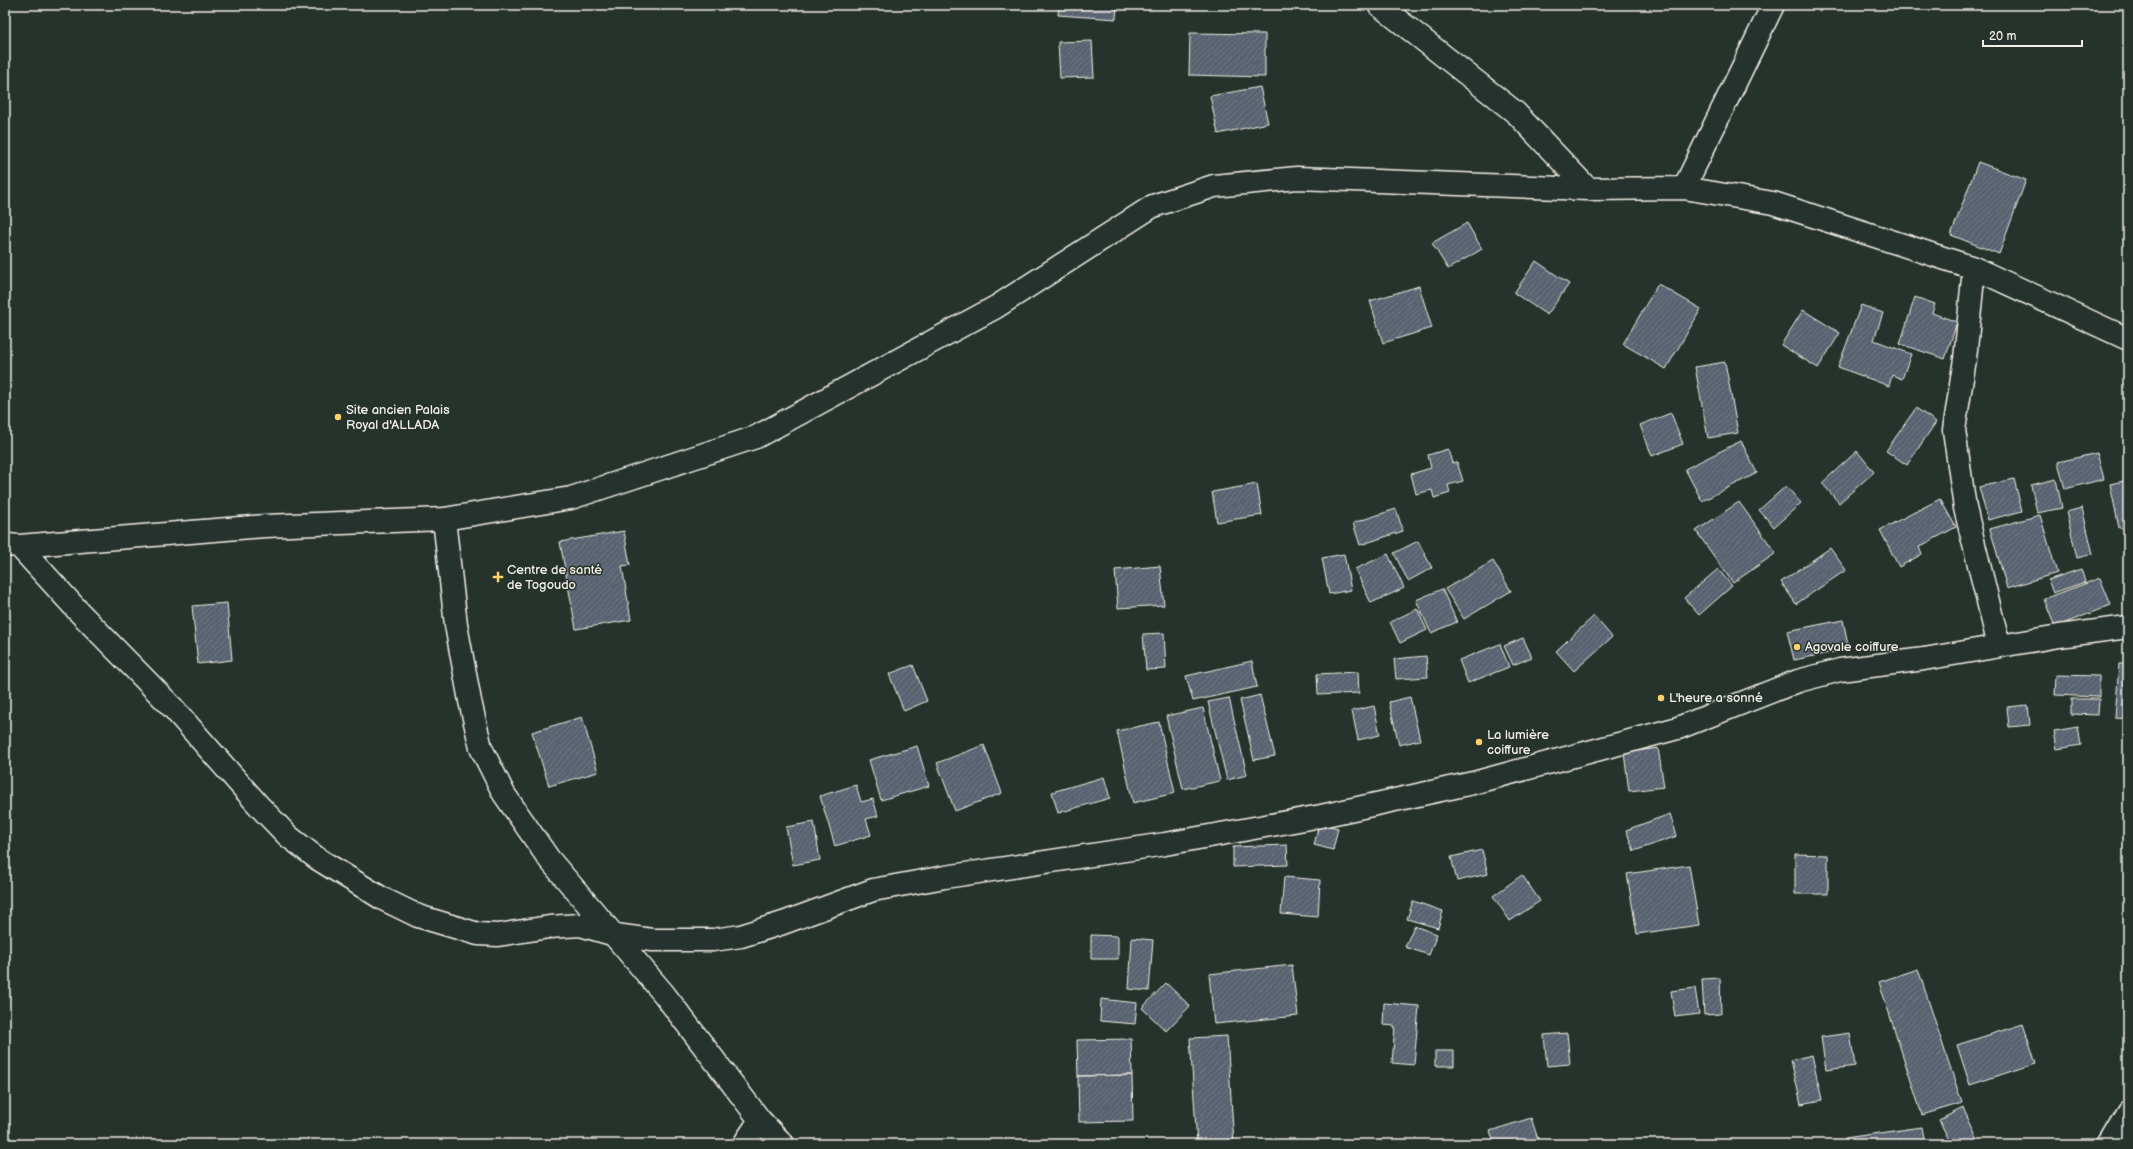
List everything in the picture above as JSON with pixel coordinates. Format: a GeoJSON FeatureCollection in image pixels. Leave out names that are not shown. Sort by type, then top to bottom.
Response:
{"type":"FeatureCollection","features":[{"type":"Feature","properties":{"kind":"street"},"geometry":{"type":"LineString","coordinates":[[1379,5],[1516,113],[1588,189]]}},
{"type":"Feature","properties":{"kind":"street"},"geometry":{"type":"LineString","coordinates":[[1684,188],[1773,5]]}},
{"type":"Feature","properties":{"kind":"street"},"geometry":{"type":"LineString","coordinates":[[12,545],[265,526],[444,519],[571,498],[756,437],[996,307],[1153,206],[1214,186],[1297,178],[1588,189],[1684,188],[1773,203],[1974,268],[2128,339]]}},
{"type":"Feature","properties":{"kind":"street"},"geometry":{"type":"LineString","coordinates":[[1974,268],[1965,359],[1954,430],[1965,508],[1999,646]]}},
{"type":"Feature","properties":{"kind":"street"},"geometry":{"type":"LineString","coordinates":[[444,519],[456,625],[481,748],[504,794],[550,859],[664,994],[760,1120],[783,1144]]}},
{"type":"Feature","properties":{"kind":"street"},"geometry":{"type":"LineString","coordinates":[[12,545],[173,708],[260,807],[288,836],[318,859],[350,880],[418,916],[478,934],[498,935],[549,927],[580,925],[615,935],[652,940],[713,940],[741,936],[783,923],[873,890],[946,877],[1164,844],[1321,816],[1473,783],[1678,728],[1798,681],[1840,670],[2128,627]]}},
{"type":"Feature","properties":{"kind":"street"},"geometry":{"type":"LineString","coordinates":[[2109,1144],[2128,1112]]}},
{"type":"Feature","properties":{"kind":"street"},"geometry":{"type":"LineString","coordinates":[[744,1144],[760,1120]]}},
{"type":"Feature","properties":{"kind":"building"},"geometry":{"type":"Polygon","coordinates":[[[1059,5],[1117,5],[1116,19],[1058,15],[1059,5]]]}},
{"type":"Feature","properties":{"kind":"building"},"geometry":{"type":"Polygon","coordinates":[[[1190,33],[1265,34],[1265,77],[1189,75],[1190,33]]]}},
{"type":"Feature","properties":{"kind":"building"},"geometry":{"type":"Polygon","coordinates":[[[1092,41],[1094,77],[1060,78],[1058,42],[1092,41]]]}},
{"type":"Feature","properties":{"kind":"building"},"geometry":{"type":"Polygon","coordinates":[[[1260,87],[1268,123],[1218,134],[1210,96],[1260,87]]]}},
{"type":"Feature","properties":{"kind":"building"},"geometry":{"type":"Polygon","coordinates":[[[1978,162],[2026,180],[1999,254],[1951,235],[1978,162]]]}},
{"type":"Feature","properties":{"kind":"building"},"geometry":{"type":"Polygon","coordinates":[[[1467,223],[1482,249],[1448,269],[1432,243],[1467,223]]]}},
{"type":"Feature","properties":{"kind":"building"},"geometry":{"type":"Polygon","coordinates":[[[1536,261],[1569,284],[1547,315],[1514,293],[1536,261]]]}},
{"type":"Feature","properties":{"kind":"building"},"geometry":{"type":"Polygon","coordinates":[[[1658,284],[1701,309],[1666,369],[1623,344],[1658,284]]]}},
{"type":"Feature","properties":{"kind":"building"},"geometry":{"type":"Polygon","coordinates":[[[1419,286],[1432,328],[1383,343],[1370,301],[1419,286]]]}},
{"type":"Feature","properties":{"kind":"building"},"geometry":{"type":"Polygon","coordinates":[[[1915,297],[1935,304],[1932,313],[1957,322],[1945,359],[1900,344],[1915,297]]]}},
{"type":"Feature","properties":{"kind":"building"},"geometry":{"type":"Polygon","coordinates":[[[1861,305],[1883,313],[1874,340],[1911,354],[1902,379],[1892,375],[1889,386],[1838,367],[1861,305]]]}},
{"type":"Feature","properties":{"kind":"building"},"geometry":{"type":"Polygon","coordinates":[[[1803,310],[1840,333],[1818,368],[1781,345],[1803,310]]]}},
{"type":"Feature","properties":{"kind":"building"},"geometry":{"type":"Polygon","coordinates":[[[1725,362],[1738,433],[1708,438],[1695,367],[1725,362]]]}},
{"type":"Feature","properties":{"kind":"building"},"geometry":{"type":"Polygon","coordinates":[[[1916,408],[1936,422],[1907,465],[1886,451],[1916,408]]]}},
{"type":"Feature","properties":{"kind":"building"},"geometry":{"type":"Polygon","coordinates":[[[1671,413],[1683,444],[1652,456],[1640,425],[1671,413]]]}},
{"type":"Feature","properties":{"kind":"building"},"geometry":{"type":"Polygon","coordinates":[[[1741,441],[1757,473],[1702,501],[1685,469],[1741,441]]]}},
{"type":"Feature","properties":{"kind":"building"},"geometry":{"type":"Polygon","coordinates":[[[1448,449],[1452,463],[1457,462],[1463,481],[1448,485],[1450,493],[1434,498],[1432,490],[1416,494],[1411,474],[1431,468],[1428,455],[1448,449]]]}},
{"type":"Feature","properties":{"kind":"building"},"geometry":{"type":"Polygon","coordinates":[[[1857,451],[1874,472],[1839,503],[1822,483],[1857,451]]]}},
{"type":"Feature","properties":{"kind":"building"},"geometry":{"type":"Polygon","coordinates":[[[2097,453],[2104,479],[2065,489],[2058,462],[2097,453]]]}},
{"type":"Feature","properties":{"kind":"building"},"geometry":{"type":"Polygon","coordinates":[[[2014,479],[2022,511],[1988,520],[1979,487],[2014,479]]]}},
{"type":"Feature","properties":{"kind":"building"},"geometry":{"type":"Polygon","coordinates":[[[2056,479],[2062,508],[2037,513],[2031,485],[2056,479]]]}},
{"type":"Feature","properties":{"kind":"building"},"geometry":{"type":"Polygon","coordinates":[[[2128,480],[2128,527],[2119,528],[2110,484],[2128,480]]]}},
{"type":"Feature","properties":{"kind":"building"},"geometry":{"type":"Polygon","coordinates":[[[1257,484],[1262,515],[1217,522],[1212,492],[1257,484]]]}},
{"type":"Feature","properties":{"kind":"building"},"geometry":{"type":"Polygon","coordinates":[[[1786,486],[1801,503],[1774,527],[1759,510],[1786,486]]]}},
{"type":"Feature","properties":{"kind":"building"},"geometry":{"type":"Polygon","coordinates":[[[1940,499],[1956,527],[1919,547],[1922,554],[1899,567],[1880,530],[1940,499]]]}},
{"type":"Feature","properties":{"kind":"building"},"geometry":{"type":"Polygon","coordinates":[[[1739,502],[1776,553],[1733,583],[1696,531],[1739,502]]]}},
{"type":"Feature","properties":{"kind":"building"},"geometry":{"type":"Polygon","coordinates":[[[2082,508],[2093,554],[2077,558],[2066,512],[2082,508]]]}},
{"type":"Feature","properties":{"kind":"building"},"geometry":{"type":"Polygon","coordinates":[[[1396,509],[1403,531],[1360,545],[1353,523],[1396,509]]]}},
{"type":"Feature","properties":{"kind":"building"},"geometry":{"type":"Polygon","coordinates":[[[2040,515],[2057,573],[2007,588],[1990,529],[2040,515]]]}},
{"type":"Feature","properties":{"kind":"building"},"geometry":{"type":"Polygon","coordinates":[[[624,531],[630,565],[622,566],[631,620],[576,629],[560,542],[624,531]]]}},
{"type":"Feature","properties":{"kind":"building"},"geometry":{"type":"Polygon","coordinates":[[[1418,541],[1432,568],[1408,581],[1394,553],[1418,541]]]}},
{"type":"Feature","properties":{"kind":"building"},"geometry":{"type":"Polygon","coordinates":[[[1830,548],[1846,570],[1796,604],[1781,582],[1830,548]]]}},
{"type":"Feature","properties":{"kind":"building"},"geometry":{"type":"Polygon","coordinates":[[[1344,554],[1351,590],[1329,594],[1322,558],[1344,554]]]}},
{"type":"Feature","properties":{"kind":"building"},"geometry":{"type":"Polygon","coordinates":[[[1388,554],[1404,588],[1371,603],[1355,569],[1388,554]]]}},
{"type":"Feature","properties":{"kind":"building"},"geometry":{"type":"Polygon","coordinates":[[[1493,561],[1511,591],[1464,619],[1445,589],[1493,561]]]}},
{"type":"Feature","properties":{"kind":"building"},"geometry":{"type":"Polygon","coordinates":[[[1160,566],[1164,605],[1118,608],[1115,570],[1160,566]]]}},
{"type":"Feature","properties":{"kind":"building"},"geometry":{"type":"Polygon","coordinates":[[[1718,569],[1732,586],[1699,615],[1684,598],[1718,569]]]}},
{"type":"Feature","properties":{"kind":"building"},"geometry":{"type":"Polygon","coordinates":[[[2081,569],[2085,582],[2053,593],[2048,580],[2081,569]]]}},
{"type":"Feature","properties":{"kind":"building"},"geometry":{"type":"Polygon","coordinates":[[[2100,578],[2111,605],[2055,627],[2044,599],[2100,578]]]}},
{"type":"Feature","properties":{"kind":"building"},"geometry":{"type":"Polygon","coordinates":[[[1442,589],[1457,622],[1431,633],[1416,600],[1442,589]]]}},
{"type":"Feature","properties":{"kind":"building"},"geometry":{"type":"Polygon","coordinates":[[[227,603],[232,660],[198,664],[192,606],[227,603]]]}},
{"type":"Feature","properties":{"kind":"building"},"geometry":{"type":"Polygon","coordinates":[[[1417,609],[1427,630],[1400,643],[1390,622],[1417,609]]]}},
{"type":"Feature","properties":{"kind":"building"},"geometry":{"type":"Polygon","coordinates":[[[1594,616],[1612,637],[1574,671],[1556,651],[1594,616]]]}},
{"type":"Feature","properties":{"kind":"building"},"geometry":{"type":"Polygon","coordinates":[[[1843,620],[1849,649],[1794,660],[1787,631],[1843,620]]]}},
{"type":"Feature","properties":{"kind":"building"},"geometry":{"type":"Polygon","coordinates":[[[1164,633],[1166,669],[1146,670],[1143,634],[1164,633]]]}},
{"type":"Feature","properties":{"kind":"building"},"geometry":{"type":"Polygon","coordinates":[[[1523,638],[1532,657],[1513,665],[1504,646],[1523,638]]]}},
{"type":"Feature","properties":{"kind":"building"},"geometry":{"type":"Polygon","coordinates":[[[1500,644],[1509,667],[1468,683],[1459,660],[1500,644]]]}},
{"type":"Feature","properties":{"kind":"building"},"geometry":{"type":"Polygon","coordinates":[[[1426,656],[1428,677],[1396,679],[1394,659],[1426,656]]]}},
{"type":"Feature","properties":{"kind":"building"},"geometry":{"type":"Polygon","coordinates":[[[1252,661],[1257,687],[1193,701],[1186,676],[1252,661]]]}},
{"type":"Feature","properties":{"kind":"building"},"geometry":{"type":"Polygon","coordinates":[[[2119,664],[2128,664],[2128,719],[2115,718],[2119,664]]]}},
{"type":"Feature","properties":{"kind":"building"},"geometry":{"type":"Polygon","coordinates":[[[913,665],[927,701],[904,711],[889,674],[913,665]]]}},
{"type":"Feature","properties":{"kind":"building"},"geometry":{"type":"Polygon","coordinates":[[[1358,672],[1359,693],[1318,695],[1317,674],[1358,672]]]}},
{"type":"Feature","properties":{"kind":"building"},"geometry":{"type":"Polygon","coordinates":[[[2056,675],[2099,676],[2099,697],[2055,695],[2056,675]]]}},
{"type":"Feature","properties":{"kind":"building"},"geometry":{"type":"Polygon","coordinates":[[[1260,695],[1275,756],[1254,760],[1240,700],[1260,695]]]}},
{"type":"Feature","properties":{"kind":"building"},"geometry":{"type":"Polygon","coordinates":[[[1410,697],[1420,740],[1399,745],[1389,702],[1410,697]]]}},
{"type":"Feature","properties":{"kind":"building"},"geometry":{"type":"Polygon","coordinates":[[[1229,698],[1247,775],[1227,780],[1208,702],[1229,698]]]}},
{"type":"Feature","properties":{"kind":"building"},"geometry":{"type":"Polygon","coordinates":[[[2071,699],[2099,699],[2098,715],[2071,714],[2071,699]]]}},
{"type":"Feature","properties":{"kind":"building"},"geometry":{"type":"Polygon","coordinates":[[[2028,705],[2030,725],[2009,727],[2007,707],[2028,705]]]}},
{"type":"Feature","properties":{"kind":"building"},"geometry":{"type":"Polygon","coordinates":[[[1374,706],[1380,735],[1358,740],[1352,711],[1374,706]]]}},
{"type":"Feature","properties":{"kind":"building"},"geometry":{"type":"Polygon","coordinates":[[[1203,708],[1220,781],[1183,789],[1166,716],[1203,708]]]}},
{"type":"Feature","properties":{"kind":"building"},"geometry":{"type":"Polygon","coordinates":[[[582,717],[598,772],[549,786],[532,732],[582,717]]]}},
{"type":"Feature","properties":{"kind":"building"},"geometry":{"type":"Polygon","coordinates":[[[1159,722],[1175,793],[1133,803],[1117,731],[1159,722]]]}},
{"type":"Feature","properties":{"kind":"building"},"geometry":{"type":"Polygon","coordinates":[[[2078,727],[2081,745],[2057,749],[2054,731],[2078,727]]]}},
{"type":"Feature","properties":{"kind":"building"},"geometry":{"type":"Polygon","coordinates":[[[984,745],[1002,793],[955,811],[937,763],[984,745]]]}},
{"type":"Feature","properties":{"kind":"building"},"geometry":{"type":"Polygon","coordinates":[[[917,746],[929,786],[881,800],[869,760],[917,746]]]}},
{"type":"Feature","properties":{"kind":"building"},"geometry":{"type":"Polygon","coordinates":[[[1658,748],[1664,787],[1629,791],[1624,753],[1658,748]]]}},
{"type":"Feature","properties":{"kind":"building"},"geometry":{"type":"Polygon","coordinates":[[[1104,777],[1110,798],[1058,813],[1052,792],[1104,777]]]}},
{"type":"Feature","properties":{"kind":"building"},"geometry":{"type":"Polygon","coordinates":[[[856,785],[861,802],[873,799],[878,816],[866,819],[871,835],[835,846],[820,796],[856,785]]]}},
{"type":"Feature","properties":{"kind":"building"},"geometry":{"type":"Polygon","coordinates":[[[1670,814],[1677,836],[1634,851],[1626,830],[1670,814]]]}},
{"type":"Feature","properties":{"kind":"building"},"geometry":{"type":"Polygon","coordinates":[[[814,822],[820,860],[793,865],[786,827],[814,822]]]}},
{"type":"Feature","properties":{"kind":"building"},"geometry":{"type":"Polygon","coordinates":[[[1319,824],[1338,828],[1333,850],[1314,845],[1319,824]]]}},
{"type":"Feature","properties":{"kind":"building"},"geometry":{"type":"Polygon","coordinates":[[[1287,845],[1288,865],[1233,867],[1233,847],[1287,845]]]}},
{"type":"Feature","properties":{"kind":"building"},"geometry":{"type":"Polygon","coordinates":[[[1482,850],[1488,874],[1457,881],[1451,857],[1482,850]]]}},
{"type":"Feature","properties":{"kind":"building"},"geometry":{"type":"Polygon","coordinates":[[[1795,854],[1828,855],[1828,894],[1795,894],[1795,854]]]}},
{"type":"Feature","properties":{"kind":"building"},"geometry":{"type":"Polygon","coordinates":[[[1689,865],[1699,925],[1637,934],[1627,874],[1689,865]]]}},
{"type":"Feature","properties":{"kind":"building"},"geometry":{"type":"Polygon","coordinates":[[[1522,875],[1540,901],[1510,921],[1493,896],[1522,875]]]}},
{"type":"Feature","properties":{"kind":"building"},"geometry":{"type":"Polygon","coordinates":[[[1284,877],[1320,880],[1318,917],[1281,914],[1284,877]]]}},
{"type":"Feature","properties":{"kind":"building"},"geometry":{"type":"Polygon","coordinates":[[[1413,901],[1443,911],[1438,928],[1407,919],[1413,901]]]}},
{"type":"Feature","properties":{"kind":"building"},"geometry":{"type":"Polygon","coordinates":[[[1414,926],[1437,934],[1429,955],[1405,947],[1414,926]]]}},
{"type":"Feature","properties":{"kind":"building"},"geometry":{"type":"Polygon","coordinates":[[[1091,935],[1118,936],[1118,959],[1091,959],[1091,935]]]}},
{"type":"Feature","properties":{"kind":"building"},"geometry":{"type":"Polygon","coordinates":[[[1132,938],[1153,940],[1149,991],[1129,989],[1132,938]]]}},
{"type":"Feature","properties":{"kind":"building"},"geometry":{"type":"Polygon","coordinates":[[[1292,965],[1298,1016],[1214,1024],[1209,974],[1292,965]]]}},
{"type":"Feature","properties":{"kind":"building"},"geometry":{"type":"Polygon","coordinates":[[[1918,969],[1962,1103],[1922,1115],[1879,982],[1918,969]]]}},
{"type":"Feature","properties":{"kind":"building"},"geometry":{"type":"Polygon","coordinates":[[[1720,978],[1721,1014],[1704,1015],[1702,979],[1720,978]]]}},
{"type":"Feature","properties":{"kind":"building"},"geometry":{"type":"Polygon","coordinates":[[[1166,983],[1190,1006],[1166,1031],[1142,1008],[1166,983]]]}},
{"type":"Feature","properties":{"kind":"building"},"geometry":{"type":"Polygon","coordinates":[[[1695,988],[1699,1014],[1675,1017],[1671,991],[1695,988]]]}},
{"type":"Feature","properties":{"kind":"building"},"geometry":{"type":"Polygon","coordinates":[[[1101,999],[1137,1003],[1135,1024],[1100,1021],[1101,999]]]}},
{"type":"Feature","properties":{"kind":"building"},"geometry":{"type":"Polygon","coordinates":[[[1384,1003],[1419,1006],[1414,1065],[1392,1063],[1395,1026],[1383,1025],[1384,1003]]]}},
{"type":"Feature","properties":{"kind":"building"},"geometry":{"type":"Polygon","coordinates":[[[2023,1024],[2036,1063],[1970,1085],[1957,1045],[2023,1024]]]}},
{"type":"Feature","properties":{"kind":"building"},"geometry":{"type":"Polygon","coordinates":[[[1567,1033],[1570,1064],[1547,1066],[1544,1035],[1567,1033]]]}},
{"type":"Feature","properties":{"kind":"building"},"geometry":{"type":"Polygon","coordinates":[[[1850,1033],[1855,1066],[1826,1070],[1821,1037],[1850,1033]]]}},
{"type":"Feature","properties":{"kind":"building"},"geometry":{"type":"Polygon","coordinates":[[[1227,1036],[1234,1144],[1197,1144],[1190,1038],[1227,1036]]]}},
{"type":"Feature","properties":{"kind":"building"},"geometry":{"type":"Polygon","coordinates":[[[1131,1039],[1132,1075],[1078,1076],[1077,1040],[1131,1039]]]}},
{"type":"Feature","properties":{"kind":"building"},"geometry":{"type":"Polygon","coordinates":[[[1435,1051],[1454,1051],[1454,1066],[1435,1066],[1435,1051]]]}},
{"type":"Feature","properties":{"kind":"building"},"geometry":{"type":"Polygon","coordinates":[[[1812,1055],[1822,1100],[1801,1104],[1791,1060],[1812,1055]]]}},
{"type":"Feature","properties":{"kind":"building"},"geometry":{"type":"Polygon","coordinates":[[[1132,1075],[1133,1121],[1079,1122],[1078,1076],[1132,1075]]]}},
{"type":"Feature","properties":{"kind":"building"},"geometry":{"type":"Polygon","coordinates":[[[1963,1108],[1980,1144],[1951,1144],[1939,1120],[1963,1108]]]}},
{"type":"Feature","properties":{"kind":"building"},"geometry":{"type":"Polygon","coordinates":[[[1531,1118],[1539,1142],[1533,1144],[1495,1144],[1490,1131],[1531,1118]]]}},
{"type":"Feature","properties":{"kind":"building"},"geometry":{"type":"Polygon","coordinates":[[[1922,1127],[1925,1144],[1846,1144],[1845,1138],[1922,1127]]]}},
{"type":"Feature","properties":{"kind":"place","name":"Site ancien Palais Royal d'ALLADA"},"geometry":{"type":"Point","coordinates":[338,417]}},
{"type":"Feature","properties":{"kind":"place","name":"Centre de santé de Togoudo"},"geometry":{"type":"Point","coordinates":[498,577]}},
{"type":"Feature","properties":{"kind":"place","name":"Agovale coiffure"},"geometry":{"type":"Point","coordinates":[1797,647]}},
{"type":"Feature","properties":{"kind":"place","name":"L'heure a sonné"},"geometry":{"type":"Point","coordinates":[1661,698]}},
{"type":"Feature","properties":{"kind":"place","name":"La lumière coiffure"},"geometry":{"type":"Point","coordinates":[1479,742]}}]}
